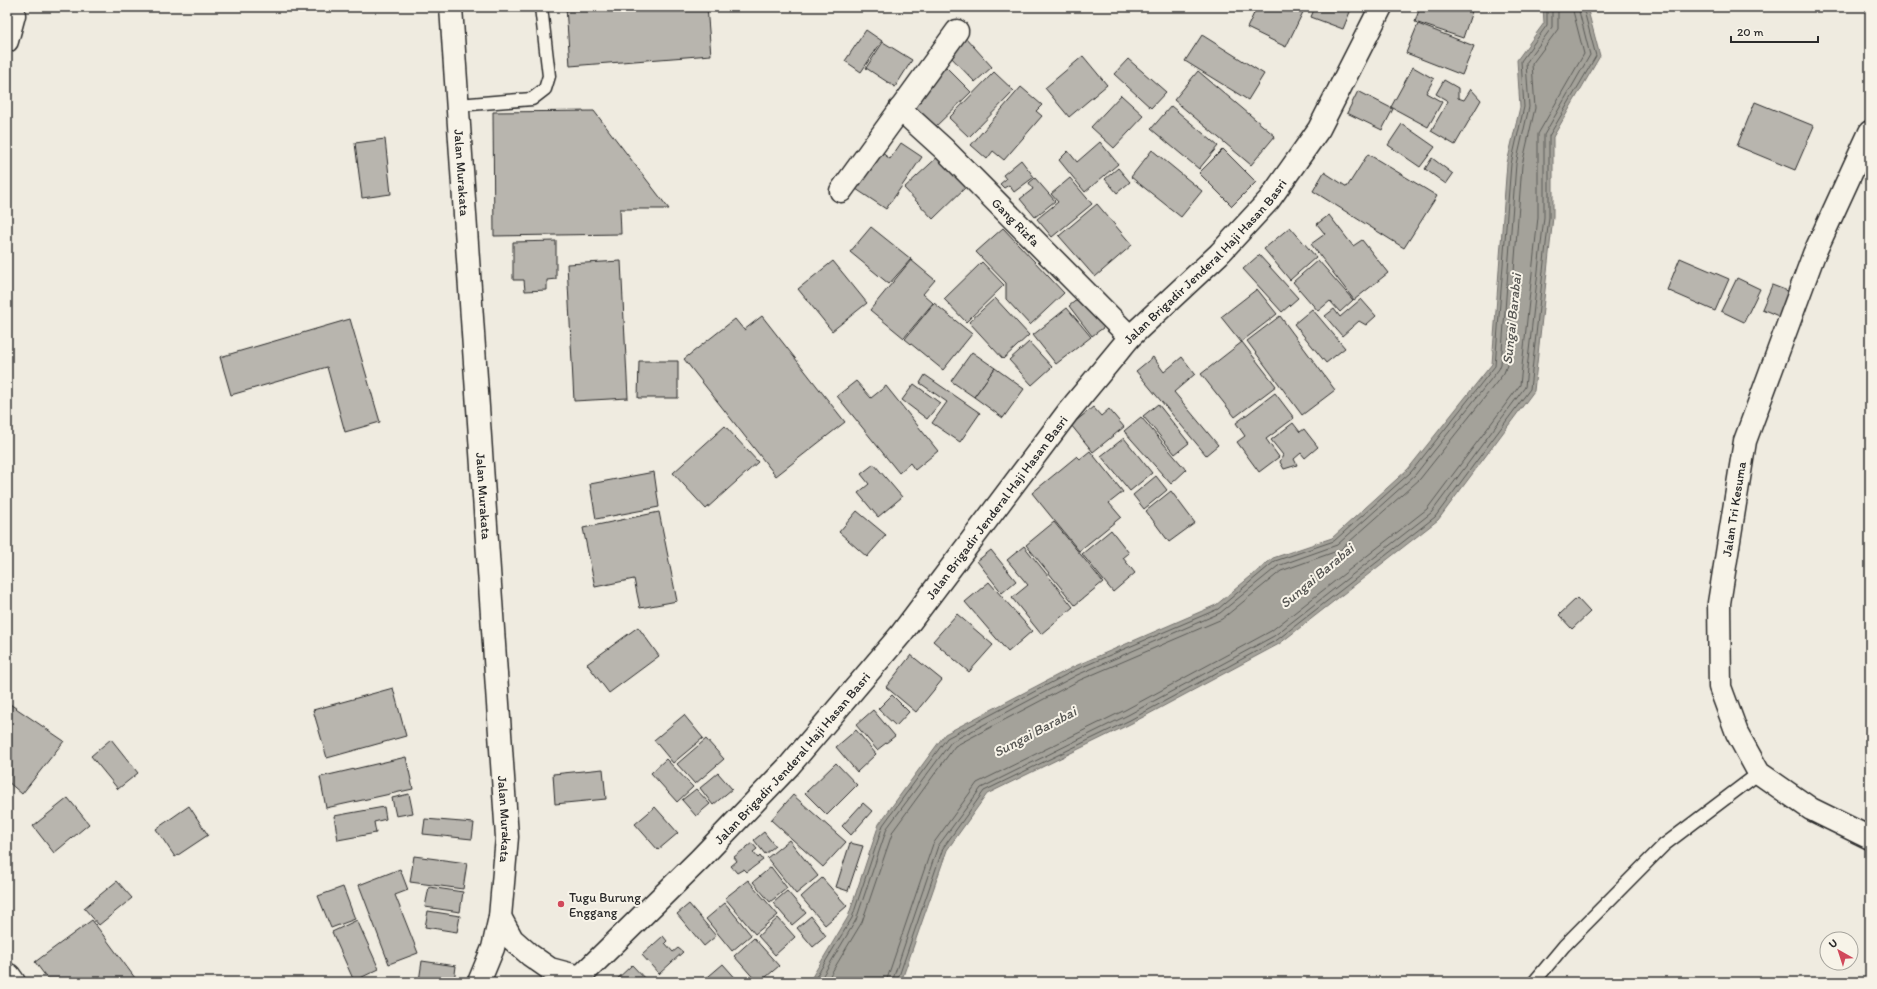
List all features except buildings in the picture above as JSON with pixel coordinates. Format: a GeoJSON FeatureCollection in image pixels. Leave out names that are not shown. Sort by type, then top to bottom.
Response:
{"type":"FeatureCollection","features":[{"type":"Feature","properties":{"kind":"main road"},"geometry":{"type":"LineString","coordinates":[[7,41],[14,15],[13,7]]}},
{"type":"Feature","properties":{"kind":"main road","name":"Jalan Murakata"},"geometry":{"type":"LineString","coordinates":[[451,7],[507,837],[500,917],[493,948],[479,982]]}},
{"type":"Feature","properties":{"kind":"main road","name":"Jalan Brigadir Jenderal Haji Hasan Basri"},"geometry":{"type":"LineString","coordinates":[[577,980],[700,859],[789,766],[902,634],[1068,412],[1130,337],[1219,254],[1269,200],[1319,129],[1381,7]]}},
{"type":"Feature","properties":{"kind":"main road"},"geometry":{"type":"LineString","coordinates":[[841,191],[957,31]]}},
{"type":"Feature","properties":{"kind":"main road","name":"Gang Rizfa"},"geometry":{"type":"LineString","coordinates":[[900,108],[944,149],[1130,337]]}},
{"type":"Feature","properties":{"kind":"main road","name":"Jalan Tri Kesuma"},"geometry":{"type":"LineString","coordinates":[[1870,132],[1814,254],[1745,441],[1719,603],[1720,687],[1737,732],[1758,773],[1811,809],[1870,838]]}},
{"type":"Feature","properties":{"kind":"main road"},"geometry":{"type":"LineString","coordinates":[[500,917],[512,939],[530,955],[550,969],[577,980]]}},
{"type":"Feature","properties":{"kind":"lane"},"geometry":{"type":"LineString","coordinates":[[458,105],[532,98],[545,89],[549,76],[541,7]]}},
{"type":"Feature","properties":{"kind":"lane"},"geometry":{"type":"LineString","coordinates":[[1534,982],[1564,946],[1664,844],[1758,773]]}},
{"type":"Feature","properties":{"kind":"water","name":"Sungai Barabai"},"geometry":{"type":"Polygon","coordinates":[[[1543,7],[1587,7],[1600,56],[1553,137],[1553,217],[1534,391],[1438,520],[1279,644],[1132,723],[987,794],[947,850],[901,982],[809,982],[848,917],[879,824],[945,734],[1073,667],[1216,605],[1273,558],[1332,538],[1408,469],[1492,364],[1507,163],[1520,107],[1517,60],[1544,23],[1543,7]]]}},
{"type":"Feature","properties":{"kind":"place","name":"Tugu Burung Enggang"},"geometry":{"type":"Point","coordinates":[561,904]}}]}
